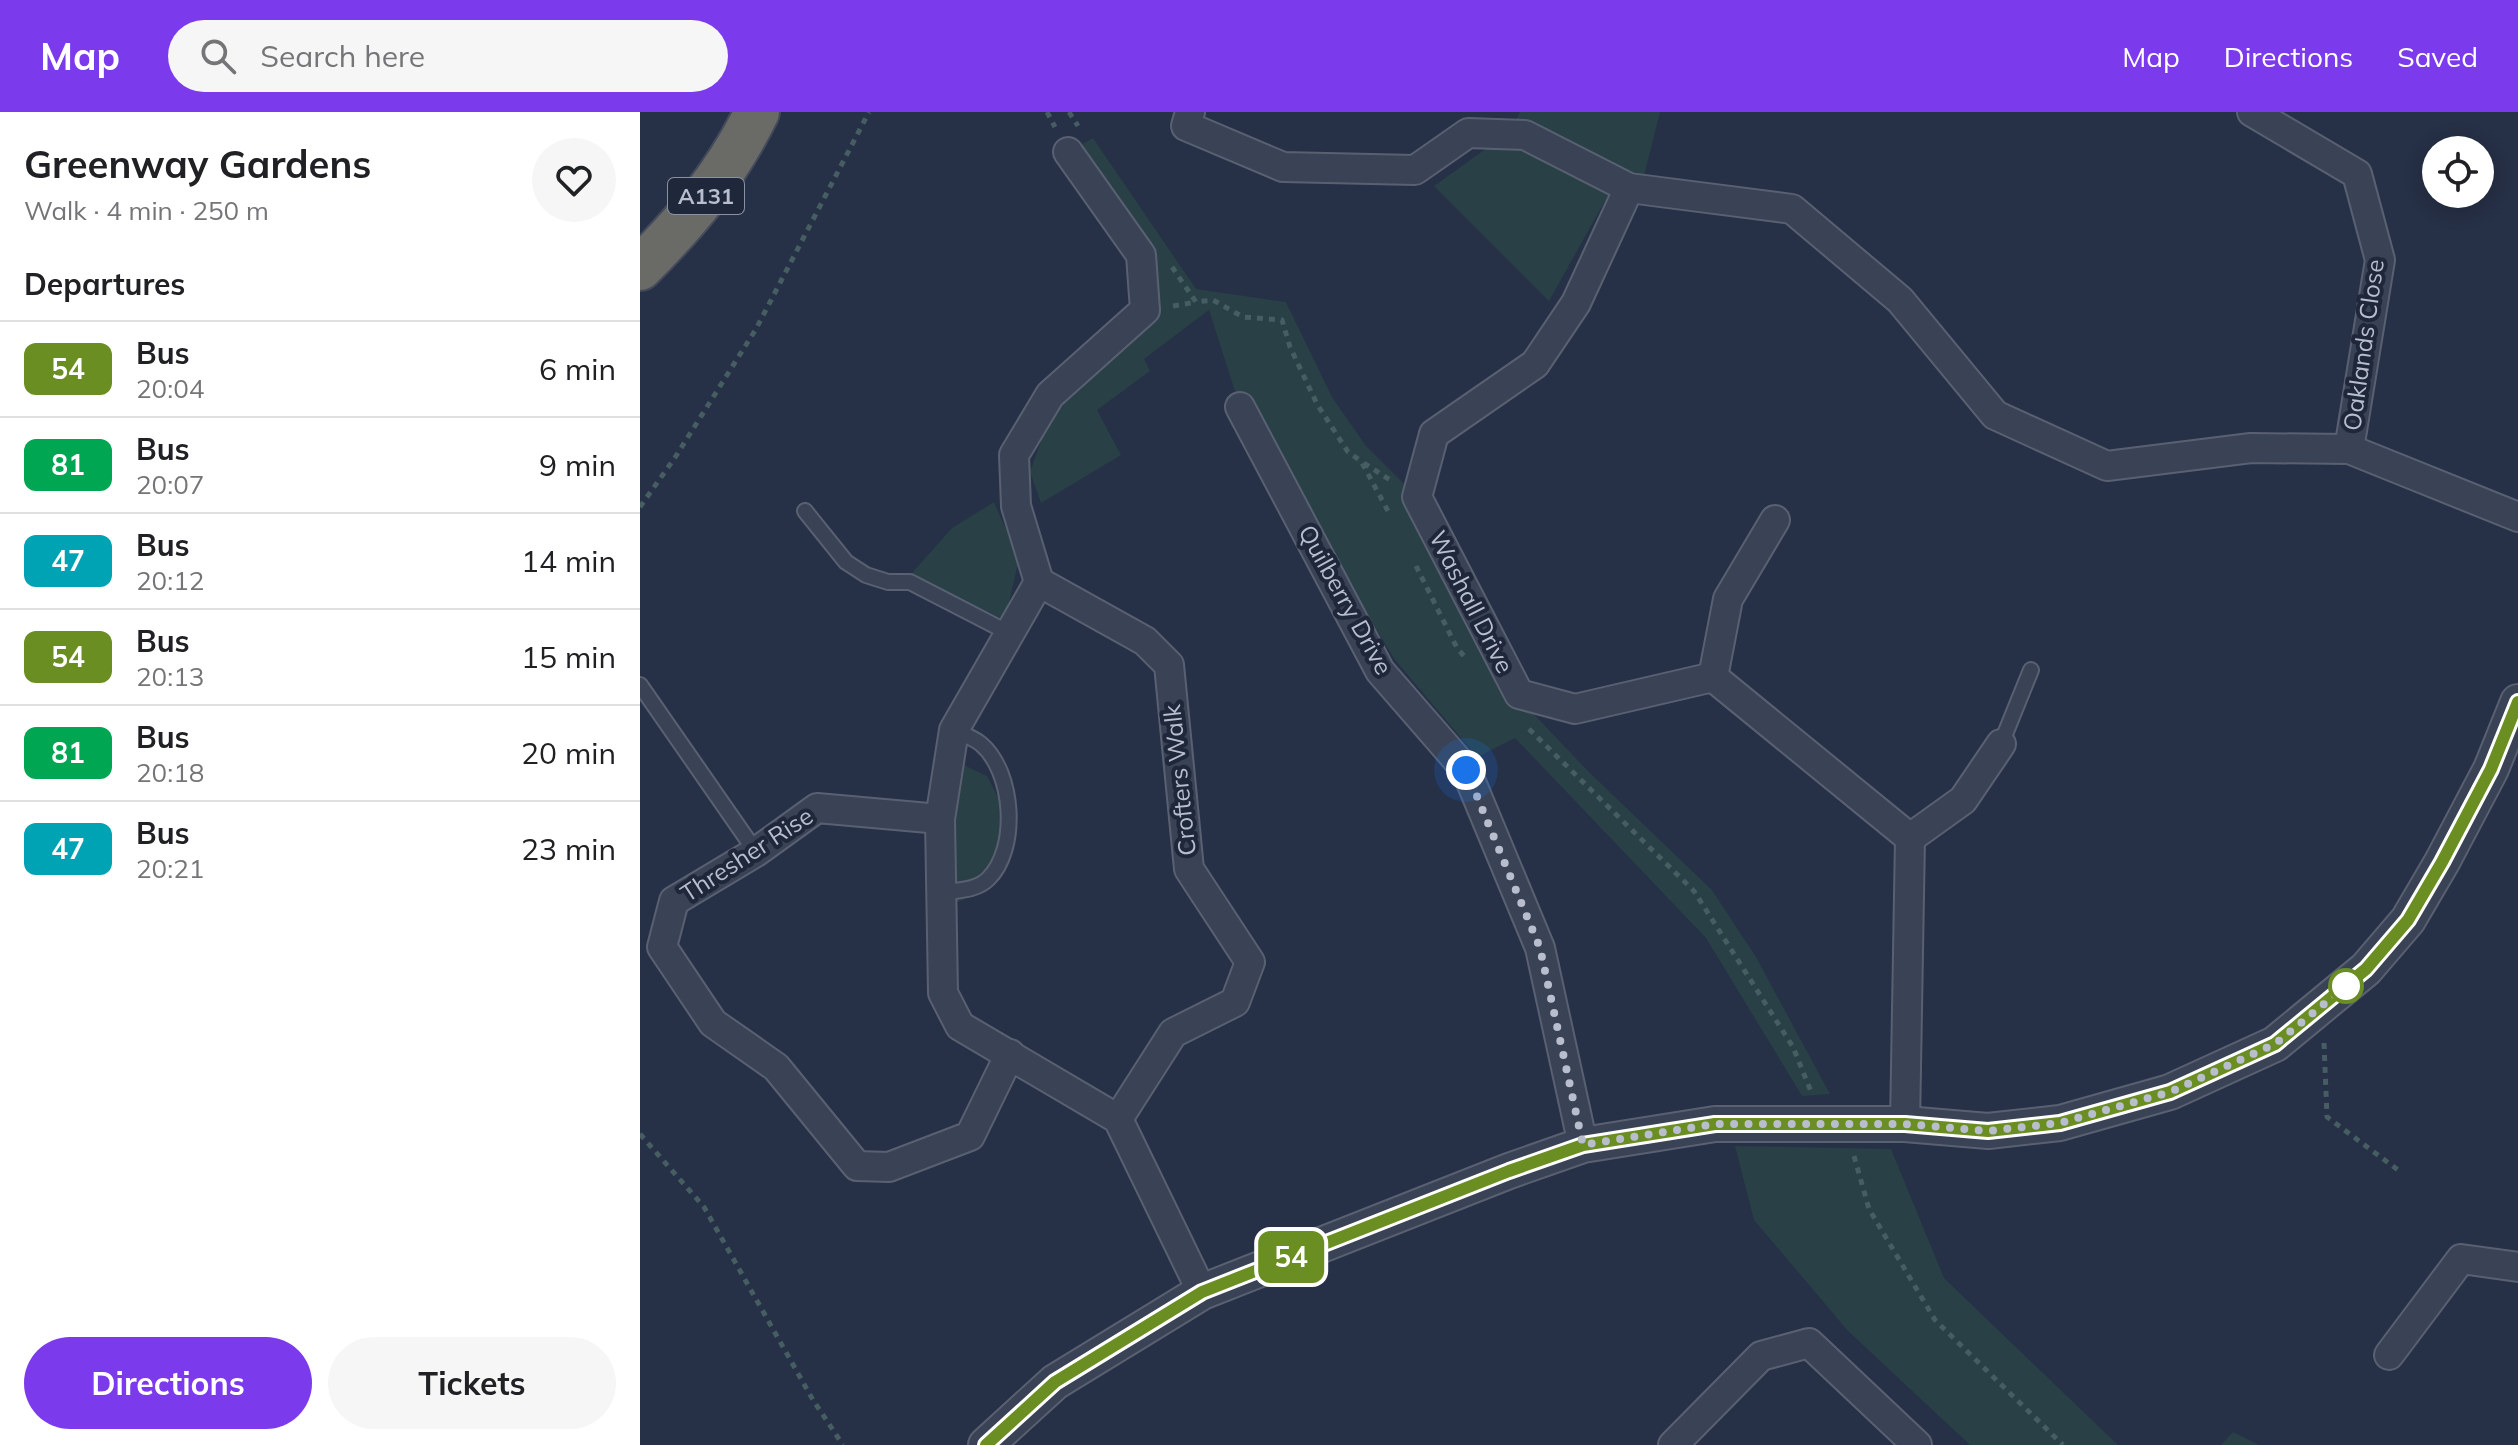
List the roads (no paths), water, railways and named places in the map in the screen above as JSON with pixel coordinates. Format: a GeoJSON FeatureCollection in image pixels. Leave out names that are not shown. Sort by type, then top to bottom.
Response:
{"type":"FeatureCollection","features":[{"type":"Feature","properties":{"kind":"highway","name":"A131"},"geometry":{"type":"LineString","coordinates":[[640,268],[701,203],[726,168],[757,112]]}},
{"type":"Feature","properties":{"kind":"street"},"geometry":{"type":"LineString","coordinates":[[1190,112],[1186,126],[1283,167],[1415,170],[1468,133],[1525,135],[1629,188],[1792,209],[1900,300],[1995,415],[2107,466],[2251,448],[2349,449],[2518,517]]}},
{"type":"Feature","properties":{"kind":"street","name":"Oaklands Close"},"geometry":{"type":"LineString","coordinates":[[2252,112],[2357,174],[2380,260],[2349,449]]}},
{"type":"Feature","properties":{"kind":"street"},"geometry":{"type":"LineString","coordinates":[[1077,144],[1141,255],[1145,310],[1050,395],[1014,455],[1016,506],[1039,582],[954,730],[940,819],[943,993],[960,1026],[1118,1119],[1202,1292]]}},
{"type":"Feature","properties":{"kind":"street","name":"Washall Drive"},"geometry":{"type":"LineString","coordinates":[[1629,188],[1576,303],[1535,364],[1434,434],[1417,497],[1519,694],[1575,709],[1713,677]]}},
{"type":"Feature","properties":{"kind":"street","name":"Quilberry Drive"},"geometry":{"type":"LineString","coordinates":[[1240,407],[1380,671],[1466,770],[1540,948],[1583,1145]]}},
{"type":"Feature","properties":{"kind":"street"},"geometry":{"type":"LineString","coordinates":[[1775,520],[1728,599],[1713,677],[1910,838]]}},
{"type":"Feature","properties":{"kind":"street","name":"Crofters Walk"},"geometry":{"type":"LineString","coordinates":[[1039,582],[1145,641],[1169,665],[1189,869],[1250,962],[1235,1002],[1173,1033],[1118,1119]]}},
{"type":"Feature","properties":{"kind":"street"},"geometry":{"type":"LineString","coordinates":[[986,1445],[1055,1382],[1202,1292],[1583,1145],[1715,1124],[1905,1124],[1988,1131],[2060,1123],[2170,1092],[2275,1044],[2366,969],[2408,920],[2491,769],[2518,702]]}},
{"type":"Feature","properties":{"kind":"street"},"geometry":{"type":"LineString","coordinates":[[1910,838],[1963,800],[2001,744]]}},
{"type":"Feature","properties":{"kind":"street","name":"Thresher Rise"},"geometry":{"type":"LineString","coordinates":[[940,819],[817,808],[756,852],[674,901],[662,947],[713,1023],[776,1067],[857,1166],[889,1167],[970,1136],[1010,1054]]}},
{"type":"Feature","properties":{"kind":"street"},"geometry":{"type":"LineString","coordinates":[[1905,1124],[1910,838]]}},
{"type":"Feature","properties":{"kind":"street"},"geometry":{"type":"LineString","coordinates":[[2389,1355],[2461,1259],[2518,1267]]}},
{"type":"Feature","properties":{"kind":"street"},"geometry":{"type":"LineString","coordinates":[[1673,1445],[1761,1356],[1809,1343],[1917,1445]]}},
{"type":"Feature","properties":{"kind":"lane"},"geometry":{"type":"LineString","coordinates":[[805,511],[846,562],[866,575],[888,582],[910,582],[1011,634]]}},
{"type":"Feature","properties":{"kind":"lane"},"geometry":{"type":"LineString","coordinates":[[2001,744],[2031,670]]}},
{"type":"Feature","properties":{"kind":"lane"},"geometry":{"type":"LineString","coordinates":[[640,685],[756,852]]}},
{"type":"Feature","properties":{"kind":"lane"},"geometry":{"type":"LineString","coordinates":[[941,893],[971,888],[987,881],[1000,862],[1010,816],[996,761],[981,743],[954,730]]}}]}
